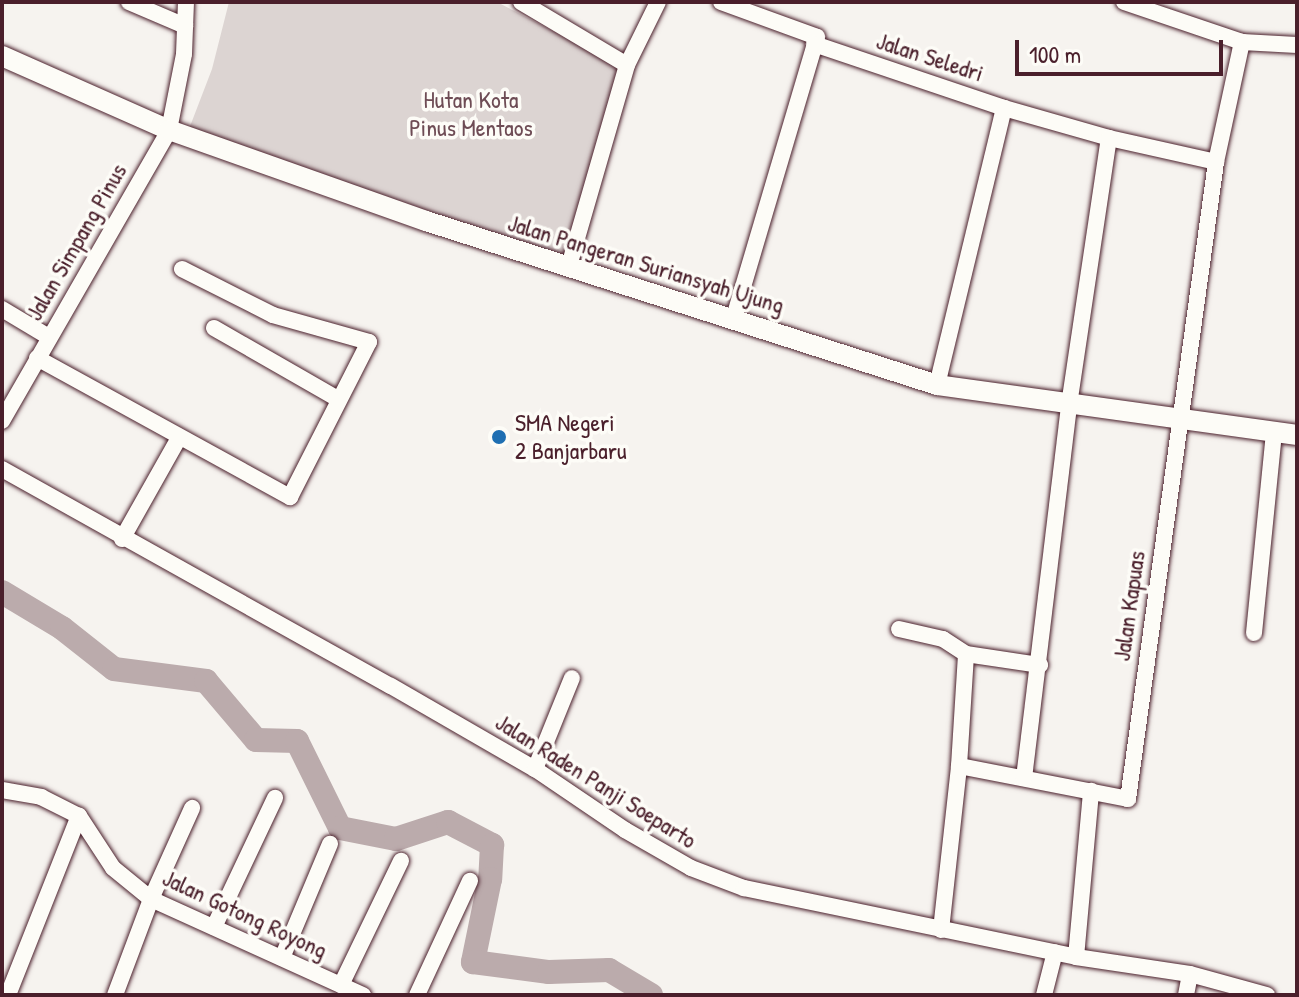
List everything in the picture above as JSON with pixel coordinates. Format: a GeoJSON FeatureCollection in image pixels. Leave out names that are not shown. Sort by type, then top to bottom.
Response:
{"type":"FeatureCollection","features":[{"type":"Feature","properties":{"kind":"main road","name":"Jalan Pangeran Suriansyah Ujung"},"geometry":{"type":"LineString","coordinates":[[2,56],[169,130],[426,221],[937,385],[1297,435]]}},
{"type":"Feature","properties":{"kind":"street"},"geometry":{"type":"LineString","coordinates":[[129,2],[185,26]]}},
{"type":"Feature","properties":{"kind":"street","name":"Jalan Simpang Pinus"},"geometry":{"type":"LineString","coordinates":[[2,421],[169,130],[184,54],[186,2]]}},
{"type":"Feature","properties":{"kind":"street"},"geometry":{"type":"LineString","coordinates":[[521,2],[627,65]]}},
{"type":"Feature","properties":{"kind":"street"},"geometry":{"type":"LineString","coordinates":[[569,266],[627,65],[658,2]]}},
{"type":"Feature","properties":{"kind":"street","name":"Jalan Seledri"},"geometry":{"type":"LineString","coordinates":[[721,2],[816,41],[1004,108],[1109,138],[1216,162]]}},
{"type":"Feature","properties":{"kind":"street"},"geometry":{"type":"LineString","coordinates":[[1124,2],[1242,42],[1297,45]]}},
{"type":"Feature","properties":{"kind":"street"},"geometry":{"type":"LineString","coordinates":[[734,318],[816,41]]}},
{"type":"Feature","properties":{"kind":"street","name":"Jalan Kapuas"},"geometry":{"type":"LineString","coordinates":[[1091,791],[1128,799],[1178,419],[1216,162],[1242,42]]}},
{"type":"Feature","properties":{"kind":"street"},"geometry":{"type":"LineString","coordinates":[[937,385],[1004,108]]}},
{"type":"Feature","properties":{"kind":"street"},"geometry":{"type":"LineString","coordinates":[[1024,778],[1069,405],[1109,138]]}},
{"type":"Feature","properties":{"kind":"street"},"geometry":{"type":"LineString","coordinates":[[37,358],[290,497],[369,342],[273,315],[182,269]]}},
{"type":"Feature","properties":{"kind":"street"},"geometry":{"type":"LineString","coordinates":[[2,309],[49,337]]}},
{"type":"Feature","properties":{"kind":"street"},"geometry":{"type":"LineString","coordinates":[[214,328],[338,399]]}},
{"type":"Feature","properties":{"kind":"street"},"geometry":{"type":"LineString","coordinates":[[1254,633],[1274,432]]}},
{"type":"Feature","properties":{"kind":"street"},"geometry":{"type":"LineString","coordinates":[[122,539],[179,438]]}},
{"type":"Feature","properties":{"kind":"street","name":"Jalan Raden Panji Soeparto"},"geometry":{"type":"LineString","coordinates":[[2,469],[535,769],[625,830],[691,868],[744,888],[1076,957],[1190,974],[1267,995]]}},
{"type":"Feature","properties":{"kind":"street"},"geometry":{"type":"LineString","coordinates":[[899,629],[943,639],[966,654],[1040,665]]}},
{"type":"Feature","properties":{"kind":"street"},"geometry":{"type":"LineString","coordinates":[[941,930],[959,766],[966,654]]}},
{"type":"Feature","properties":{"kind":"street"},"geometry":{"type":"LineString","coordinates":[[535,769],[572,678]]}},
{"type":"Feature","properties":{"kind":"street"},"geometry":{"type":"LineString","coordinates":[[959,766],[1091,791],[1076,957]]}},
{"type":"Feature","properties":{"kind":"street"},"geometry":{"type":"LineString","coordinates":[[2,790],[41,797],[79,816],[8,995]]}},
{"type":"Feature","properties":{"kind":"street"},"geometry":{"type":"LineString","coordinates":[[214,927],[275,798]]}},
{"type":"Feature","properties":{"kind":"street"},"geometry":{"type":"LineString","coordinates":[[115,995],[151,899],[192,808]]}},
{"type":"Feature","properties":{"kind":"street","name":"Jalan Gotong Royong"},"geometry":{"type":"LineString","coordinates":[[79,816],[113,868],[151,899],[363,995]]}},
{"type":"Feature","properties":{"kind":"street"},"geometry":{"type":"LineString","coordinates":[[282,958],[330,844]]}},
{"type":"Feature","properties":{"kind":"street"},"geometry":{"type":"LineString","coordinates":[[341,985],[401,861]]}},
{"type":"Feature","properties":{"kind":"street"},"geometry":{"type":"LineString","coordinates":[[417,995],[470,881]]}},
{"type":"Feature","properties":{"kind":"street"},"geometry":{"type":"LineString","coordinates":[[1044,995],[1055,952]]}},
{"type":"Feature","properties":{"kind":"street"},"geometry":{"type":"LineString","coordinates":[[1186,995],[1190,974]]}},
{"type":"Feature","properties":{"kind":"green space","name":"Hutan Kota Pinus Mentaos"},"geometry":{"type":"Polygon","coordinates":[[[229,2],[497,2],[624,68],[567,260],[189,129],[212,69],[229,2]]]}},
{"type":"Feature","properties":{"kind":"waterway"},"geometry":{"type":"LineString","coordinates":[[2,592],[62,628],[114,669],[206,681],[256,740],[297,741],[340,828],[396,839],[448,822],[492,845],[490,879],[473,962],[549,972],[609,970],[651,995]]}},
{"type":"Feature","properties":{"kind":"place","name":"SMA Negeri 2 Banjarbaru"},"geometry":{"type":"Point","coordinates":[499,437]}}]}
